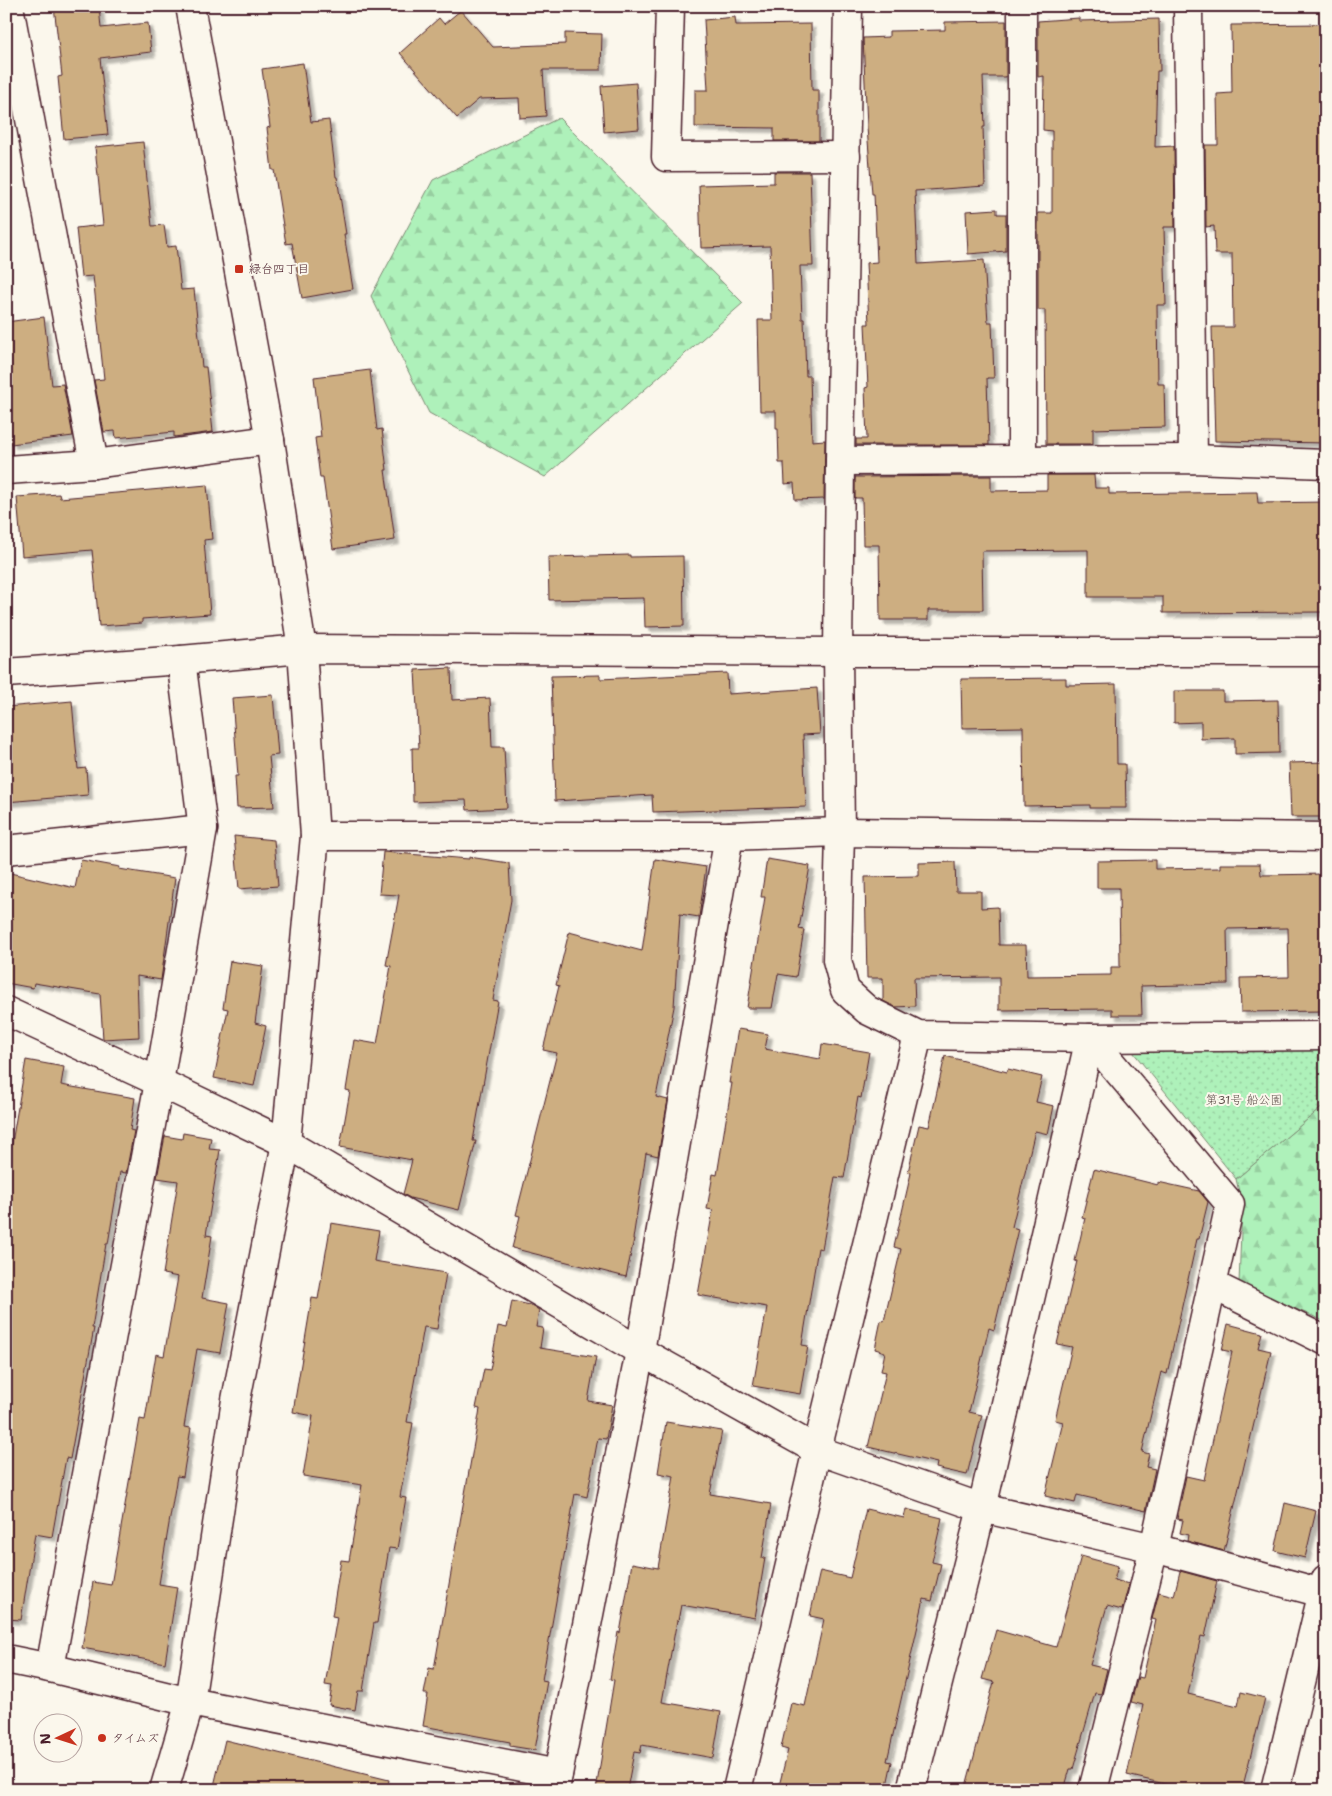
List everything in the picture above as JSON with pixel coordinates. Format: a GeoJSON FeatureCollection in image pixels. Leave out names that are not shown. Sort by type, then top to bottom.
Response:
{"type":"FeatureCollection","features":[{"type":"Feature","properties":{"kind":"street"},"geometry":{"type":"LineString","coordinates":[[10,6],[94,464]]}},
{"type":"Feature","properties":{"kind":"street"},"geometry":{"type":"LineString","coordinates":[[164,1790],[190,1702],[236,1400],[286,1143],[315,836],[302,649],[270,440],[190,6]]}},
{"type":"Feature","properties":{"kind":"street"},"geometry":{"type":"LineString","coordinates":[[670,6],[666,157],[846,156]]}},
{"type":"Feature","properties":{"kind":"street"},"geometry":{"type":"LineString","coordinates":[[848,6],[840,461],[838,652],[840,832],[837,960],[845,990],[867,1010],[918,1035],[1090,1038],[1326,1036]]}},
{"type":"Feature","properties":{"kind":"street"},"geometry":{"type":"LineString","coordinates":[[1022,6],[1022,459]]}},
{"type":"Feature","properties":{"kind":"street"},"geometry":{"type":"LineString","coordinates":[[1188,6],[1193,459]]}},
{"type":"Feature","properties":{"kind":"street"},"geometry":{"type":"LineString","coordinates":[[6,470],[94,464],[270,440]]}},
{"type":"Feature","properties":{"kind":"street"},"geometry":{"type":"LineString","coordinates":[[840,461],[1193,459],[1326,464]]}},
{"type":"Feature","properties":{"kind":"street"},"geometry":{"type":"LineString","coordinates":[[6,672],[181,660],[302,649],[1326,652]]}},
{"type":"Feature","properties":{"kind":"street"},"geometry":{"type":"LineString","coordinates":[[50,1668],[159,1082],[203,829],[181,660]]}},
{"type":"Feature","properties":{"kind":"street"},"geometry":{"type":"LineString","coordinates":[[6,850],[203,829]]}},
{"type":"Feature","properties":{"kind":"street"},"geometry":{"type":"LineString","coordinates":[[315,836],[729,836],[840,832],[1326,837]]}},
{"type":"Feature","properties":{"kind":"street"},"geometry":{"type":"LineString","coordinates":[[6,1658],[190,1702],[556,1782],[640,1351],[729,836]]}},
{"type":"Feature","properties":{"kind":"street"},"geometry":{"type":"LineString","coordinates":[[6,1011],[286,1143],[640,1351],[817,1450],[982,1508],[1325,1589],[1275,1790]]}},
{"type":"Feature","properties":{"kind":"street"},"geometry":{"type":"LineString","coordinates":[[737,1790],[918,1035]]}},
{"type":"Feature","properties":{"kind":"street"},"geometry":{"type":"LineString","coordinates":[[1090,1038],[1230,1204],[1214,1285],[1154,1548],[1093,1790]]}},
{"type":"Feature","properties":{"kind":"street"},"geometry":{"type":"LineString","coordinates":[[911,1790],[982,1508],[1090,1038]]}},
{"type":"Feature","properties":{"kind":"street"},"geometry":{"type":"LineString","coordinates":[[1214,1285],[1326,1341]]}},
{"type":"Feature","properties":{"kind":"green space"},"geometry":{"type":"Polygon","coordinates":[[[559,118],[743,303],[545,477],[429,413],[371,296],[433,180],[559,118]]]}},
{"type":"Feature","properties":{"kind":"green space","name":"第31号 船公園"},"geometry":{"type":"Polygon","coordinates":[[[1133,1044],[1326,1046],[1326,1104],[1236,1179],[1133,1052],[1133,1044]]]}},
{"type":"Feature","properties":{"kind":"green space"},"geometry":{"type":"Polygon","coordinates":[[[1326,1104],[1326,1322],[1239,1284],[1242,1205],[1236,1179],[1326,1104]]]}},
{"type":"Feature","properties":{"kind":"building"},"geometry":{"type":"Polygon","coordinates":[[[54,6],[99,6],[101,28],[148,23],[151,52],[100,58],[108,135],[64,139],[58,77],[62,76],[54,6]]]}},
{"type":"Feature","properties":{"kind":"building"},"geometry":{"type":"Polygon","coordinates":[[[461,10],[493,47],[565,44],[565,33],[602,34],[601,70],[543,70],[546,116],[520,118],[519,98],[479,99],[457,118],[400,53],[439,18],[444,24],[461,10]]]}},
{"type":"Feature","properties":{"kind":"building"},"geometry":{"type":"Polygon","coordinates":[[[735,17],[736,25],[811,24],[812,90],[819,90],[819,141],[774,141],[774,128],[695,127],[695,90],[708,90],[704,20],[735,17]]]}},
{"type":"Feature","properties":{"kind":"building"},"geometry":{"type":"Polygon","coordinates":[[[1079,18],[1079,21],[1159,19],[1160,71],[1157,71],[1155,147],[1174,146],[1175,227],[1164,227],[1166,305],[1157,305],[1158,384],[1164,384],[1165,427],[1093,429],[1093,444],[1046,444],[1045,310],[1038,310],[1038,213],[1052,213],[1052,131],[1043,130],[1044,76],[1038,77],[1038,21],[1079,18]]]}},
{"type":"Feature","properties":{"kind":"building"},"geometry":{"type":"Polygon","coordinates":[[[1006,21],[1006,77],[983,77],[985,186],[915,191],[918,264],[984,260],[988,322],[992,322],[994,378],[987,378],[989,445],[856,445],[856,439],[867,439],[865,388],[868,387],[865,324],[869,324],[866,263],[877,262],[874,194],[872,194],[867,127],[863,38],[889,37],[889,31],[945,30],[945,22],[1006,21]]]}},
{"type":"Feature","properties":{"kind":"building"},"geometry":{"type":"Polygon","coordinates":[[[1323,24],[1324,110],[1326,110],[1326,443],[1215,441],[1212,327],[1233,327],[1232,254],[1215,254],[1214,226],[1206,227],[1205,145],[1218,145],[1217,94],[1232,93],[1231,25],[1323,24]]]}},
{"type":"Feature","properties":{"kind":"building"},"geometry":{"type":"Polygon","coordinates":[[[303,63],[311,122],[329,120],[353,289],[302,298],[292,243],[286,244],[274,170],[272,170],[267,128],[270,127],[262,69],[303,63]]]}},
{"type":"Feature","properties":{"kind":"building"},"geometry":{"type":"Polygon","coordinates":[[[636,83],[639,129],[604,132],[601,86],[636,83]]]}},
{"type":"Feature","properties":{"kind":"building"},"geometry":{"type":"Polygon","coordinates":[[[143,142],[152,226],[164,225],[167,247],[176,246],[181,290],[194,289],[202,367],[206,367],[213,432],[174,437],[174,432],[116,438],[115,431],[104,432],[94,380],[104,379],[93,276],[81,277],[76,228],[103,225],[95,147],[143,142]]]}},
{"type":"Feature","properties":{"kind":"building"},"geometry":{"type":"Polygon","coordinates":[[[774,172],[810,172],[813,266],[800,266],[802,319],[804,319],[806,376],[810,376],[812,441],[825,440],[824,499],[795,500],[794,483],[785,484],[784,463],[779,463],[776,411],[760,411],[758,320],[772,320],[770,246],[701,248],[699,185],[774,183],[774,172]]]}},
{"type":"Feature","properties":{"kind":"building"},"geometry":{"type":"Polygon","coordinates":[[[997,209],[997,214],[1006,214],[1006,251],[968,254],[966,211],[997,209]]]}},
{"type":"Feature","properties":{"kind":"building"},"geometry":{"type":"Polygon","coordinates":[[[44,317],[52,385],[63,384],[73,436],[11,444],[6,408],[6,322],[44,317]]]}},
{"type":"Feature","properties":{"kind":"building"},"geometry":{"type":"Polygon","coordinates":[[[370,370],[377,430],[382,429],[387,470],[385,470],[395,540],[333,549],[315,438],[321,437],[314,377],[370,370]]]}},
{"type":"Feature","properties":{"kind":"building"},"geometry":{"type":"Polygon","coordinates":[[[1047,475],[1094,475],[1095,488],[1109,488],[1109,494],[1257,492],[1258,503],[1326,502],[1326,612],[1163,613],[1163,597],[1088,597],[1088,550],[982,551],[983,610],[928,610],[928,620],[880,620],[879,545],[863,545],[862,498],[855,498],[855,477],[991,476],[991,491],[1047,490],[1047,475]]]}},
{"type":"Feature","properties":{"kind":"building"},"geometry":{"type":"Polygon","coordinates":[[[207,485],[212,539],[204,540],[210,614],[142,619],[142,623],[99,626],[92,550],[22,556],[17,497],[59,494],[60,498],[207,485]]]}},
{"type":"Feature","properties":{"kind":"building"},"geometry":{"type":"Polygon","coordinates":[[[630,555],[630,557],[683,556],[684,626],[645,627],[644,598],[549,600],[548,557],[630,555]]]}},
{"type":"Feature","properties":{"kind":"building"},"geometry":{"type":"Polygon","coordinates":[[[451,668],[452,700],[490,698],[492,747],[504,747],[507,808],[467,810],[466,800],[413,802],[412,748],[419,748],[415,670],[451,668]]]}},
{"type":"Feature","properties":{"kind":"building"},"geometry":{"type":"Polygon","coordinates":[[[727,673],[728,694],[817,688],[820,734],[803,735],[806,807],[653,812],[652,795],[555,801],[551,676],[600,675],[600,679],[727,673]]]}},
{"type":"Feature","properties":{"kind":"building"},"geometry":{"type":"Polygon","coordinates":[[[1066,678],[1066,685],[1116,684],[1117,764],[1125,764],[1126,808],[1090,808],[1090,805],[1024,806],[1023,727],[962,728],[961,679],[1066,678]]]}},
{"type":"Feature","properties":{"kind":"building"},"geometry":{"type":"Polygon","coordinates":[[[1174,691],[1223,691],[1223,701],[1278,700],[1279,753],[1235,754],[1235,738],[1201,739],[1201,722],[1174,723],[1174,691]]]}},
{"type":"Feature","properties":{"kind":"building"},"geometry":{"type":"Polygon","coordinates":[[[273,695],[278,755],[269,756],[274,807],[237,808],[235,776],[238,776],[232,698],[273,695]]]}},
{"type":"Feature","properties":{"kind":"building"},"geometry":{"type":"Polygon","coordinates":[[[72,701],[78,769],[86,768],[88,795],[6,802],[6,707],[72,701]]]}},
{"type":"Feature","properties":{"kind":"building"},"geometry":{"type":"Polygon","coordinates":[[[1326,762],[1324,817],[1291,817],[1289,763],[1326,762]]]}},
{"type":"Feature","properties":{"kind":"building"},"geometry":{"type":"Polygon","coordinates":[[[234,836],[274,840],[278,886],[239,889],[234,836]]]}},
{"type":"Feature","properties":{"kind":"building"},"geometry":{"type":"Polygon","coordinates":[[[383,852],[469,859],[469,857],[509,863],[511,900],[493,1000],[498,1001],[473,1141],[476,1141],[459,1210],[410,1198],[403,1194],[412,1160],[340,1147],[350,1091],[346,1090],[354,1040],[377,1044],[391,966],[386,965],[399,895],[379,894],[383,852]]]}},
{"type":"Feature","properties":{"kind":"building"},"geometry":{"type":"Polygon","coordinates":[[[655,859],[706,867],[699,917],[680,914],[674,1007],[656,1097],[668,1100],[658,1156],[646,1153],[634,1239],[626,1277],[512,1248],[520,1216],[516,1215],[557,1053],[543,1050],[559,986],[556,985],[569,932],[642,951],[655,859]]]}},
{"type":"Feature","properties":{"kind":"building"},"geometry":{"type":"Polygon","coordinates":[[[767,859],[810,866],[799,929],[804,930],[796,977],[778,974],[772,1008],[747,1008],[765,897],[761,897],[767,859]]]}},
{"type":"Feature","properties":{"kind":"building"},"geometry":{"type":"Polygon","coordinates":[[[81,860],[120,867],[119,869],[175,878],[161,980],[137,976],[139,1037],[103,1039],[100,994],[34,983],[33,988],[6,983],[6,872],[75,888],[81,860]]]}},
{"type":"Feature","properties":{"kind":"building"},"geometry":{"type":"Polygon","coordinates":[[[1155,860],[1155,869],[1220,868],[1220,864],[1260,864],[1261,875],[1326,874],[1326,1011],[1241,1012],[1240,978],[1289,977],[1288,928],[1227,929],[1228,984],[1141,986],[1142,1015],[1112,1015],[1112,1009],[999,1010],[999,977],[914,978],[915,1006],[895,1007],[883,1001],[883,978],[867,978],[865,877],[919,876],[919,863],[955,862],[956,891],[981,891],[981,908],[998,907],[999,945],[1026,945],[1027,976],[1111,975],[1111,967],[1120,967],[1119,888],[1097,888],[1097,861],[1155,860]]]}},
{"type":"Feature","properties":{"kind":"building"},"geometry":{"type":"Polygon","coordinates":[[[230,961],[263,966],[255,1023],[266,1026],[254,1086],[214,1078],[228,1009],[223,1008],[230,961]]]}},
{"type":"Feature","properties":{"kind":"building"},"geometry":{"type":"Polygon","coordinates":[[[738,1029],[768,1034],[765,1049],[820,1059],[822,1044],[869,1052],[861,1098],[858,1097],[844,1178],[835,1177],[822,1249],[818,1248],[802,1345],[808,1346],[800,1394],[753,1386],[767,1307],[698,1295],[713,1210],[707,1209],[713,1174],[717,1175],[732,1083],[729,1083],[738,1029]]]}},
{"type":"Feature","properties":{"kind":"building"},"geometry":{"type":"Polygon","coordinates":[[[945,1056],[1007,1072],[1008,1069],[1042,1077],[1036,1102],[1054,1106],[1048,1134],[1035,1131],[1012,1227],[1018,1229],[994,1330],[989,1328],[969,1412],[982,1415],[967,1475],[936,1468],[937,1463],[868,1447],[886,1372],[881,1371],[885,1352],[875,1349],[881,1320],[884,1321],[901,1249],[894,1247],[911,1173],[908,1172],[919,1125],[929,1127],[945,1056]]]}},
{"type":"Feature","properties":{"kind":"building"},"geometry":{"type":"Polygon","coordinates":[[[26,1060],[64,1067],[61,1085],[135,1098],[130,1130],[134,1131],[126,1173],[120,1172],[70,1459],[66,1458],[52,1537],[35,1534],[21,1620],[6,1619],[6,1178],[26,1060]]]}},
{"type":"Feature","properties":{"kind":"building"},"geometry":{"type":"Polygon","coordinates":[[[183,1133],[211,1138],[209,1149],[220,1150],[206,1235],[212,1236],[202,1298],[229,1303],[220,1353],[197,1349],[184,1427],[191,1428],[183,1477],[177,1476],[159,1584],[177,1587],[165,1663],[82,1648],[93,1582],[111,1585],[140,1419],[145,1420],[156,1354],[164,1356],[178,1277],[163,1274],[178,1181],[157,1178],[165,1136],[182,1139],[183,1133]]]}},
{"type":"Feature","properties":{"kind":"building"},"geometry":{"type":"Polygon","coordinates":[[[1094,1169],[1158,1185],[1158,1182],[1199,1191],[1208,1202],[1199,1239],[1197,1239],[1167,1374],[1161,1372],[1142,1452],[1149,1454],[1146,1467],[1155,1469],[1146,1511],[1077,1495],[1075,1503],[1045,1496],[1063,1422],[1055,1420],[1072,1347],[1057,1344],[1077,1261],[1075,1261],[1085,1218],[1082,1217],[1094,1169]]]}},
{"type":"Feature","properties":{"kind":"building"},"geometry":{"type":"Polygon","coordinates":[[[331,1223],[379,1231],[374,1261],[446,1273],[437,1329],[424,1327],[407,1422],[413,1423],[400,1497],[406,1498],[397,1549],[389,1548],[377,1623],[374,1623],[363,1691],[358,1691],[355,1710],[329,1705],[332,1686],[325,1685],[337,1617],[332,1616],[341,1560],[349,1561],[362,1485],[303,1476],[313,1416],[293,1412],[312,1298],[318,1299],[331,1223]]]}},
{"type":"Feature","properties":{"kind":"building"},"geometry":{"type":"Polygon","coordinates":[[[512,1301],[530,1305],[539,1310],[536,1327],[543,1328],[540,1348],[596,1357],[588,1401],[612,1405],[606,1439],[598,1438],[587,1497],[575,1494],[542,1680],[547,1681],[535,1750],[510,1746],[510,1742],[423,1726],[428,1694],[424,1694],[429,1668],[434,1669],[480,1409],[476,1408],[484,1369],[490,1370],[498,1326],[507,1328],[512,1301]]]}},
{"type":"Feature","properties":{"kind":"building"},"geometry":{"type":"Polygon","coordinates":[[[1228,1324],[1262,1333],[1258,1348],[1271,1351],[1224,1551],[1187,1541],[1188,1535],[1180,1533],[1183,1520],[1177,1519],[1186,1476],[1204,1480],[1232,1352],[1222,1350],[1228,1324]]]}},
{"type":"Feature","properties":{"kind":"building"},"geometry":{"type":"Polygon","coordinates":[[[666,1422],[722,1431],[710,1494],[771,1504],[762,1558],[765,1558],[755,1618],[681,1605],[662,1702],[721,1712],[713,1758],[642,1745],[640,1753],[634,1752],[627,1790],[596,1790],[614,1680],[610,1679],[632,1563],[658,1568],[674,1476],[658,1473],[666,1422]]]}},
{"type":"Feature","properties":{"kind":"building"},"geometry":{"type":"Polygon","coordinates":[[[1285,1503],[1316,1511],[1305,1558],[1275,1551],[1285,1503]]]}},
{"type":"Feature","properties":{"kind":"building"},"geometry":{"type":"Polygon","coordinates":[[[866,1509],[904,1518],[906,1509],[942,1518],[932,1562],[941,1564],[932,1601],[924,1599],[887,1761],[892,1762],[886,1790],[778,1790],[788,1750],[781,1748],[791,1703],[805,1706],[824,1619],[810,1616],[820,1571],[850,1578],[866,1509]]]}},
{"type":"Feature","properties":{"kind":"building"},"geometry":{"type":"Polygon","coordinates":[[[1081,1556],[1118,1566],[1114,1580],[1129,1584],[1122,1610],[1107,1606],[1090,1665],[1107,1669],[1101,1694],[1095,1693],[1073,1769],[1070,1769],[1064,1790],[965,1790],[994,1682],[982,1679],[996,1630],[1056,1647],[1081,1556]]]}},
{"type":"Feature","properties":{"kind":"building"},"geometry":{"type":"Polygon","coordinates":[[[1180,1571],[1217,1581],[1205,1637],[1201,1636],[1188,1694],[1238,1706],[1241,1692],[1265,1698],[1242,1790],[1190,1790],[1127,1775],[1143,1705],[1131,1702],[1138,1677],[1143,1678],[1156,1620],[1152,1619],[1159,1592],[1174,1596],[1180,1571]]]}},
{"type":"Feature","properties":{"kind":"building"},"geometry":{"type":"Polygon","coordinates":[[[225,1740],[389,1780],[387,1790],[213,1790],[225,1740]]]}},
{"type":"Feature","properties":{"kind":"place","name":"緑台四丁目"},"geometry":{"type":"Point","coordinates":[239,269]}},
{"type":"Feature","properties":{"kind":"place","name":"タイムズ"},"geometry":{"type":"Point","coordinates":[102,1738]}}]}
